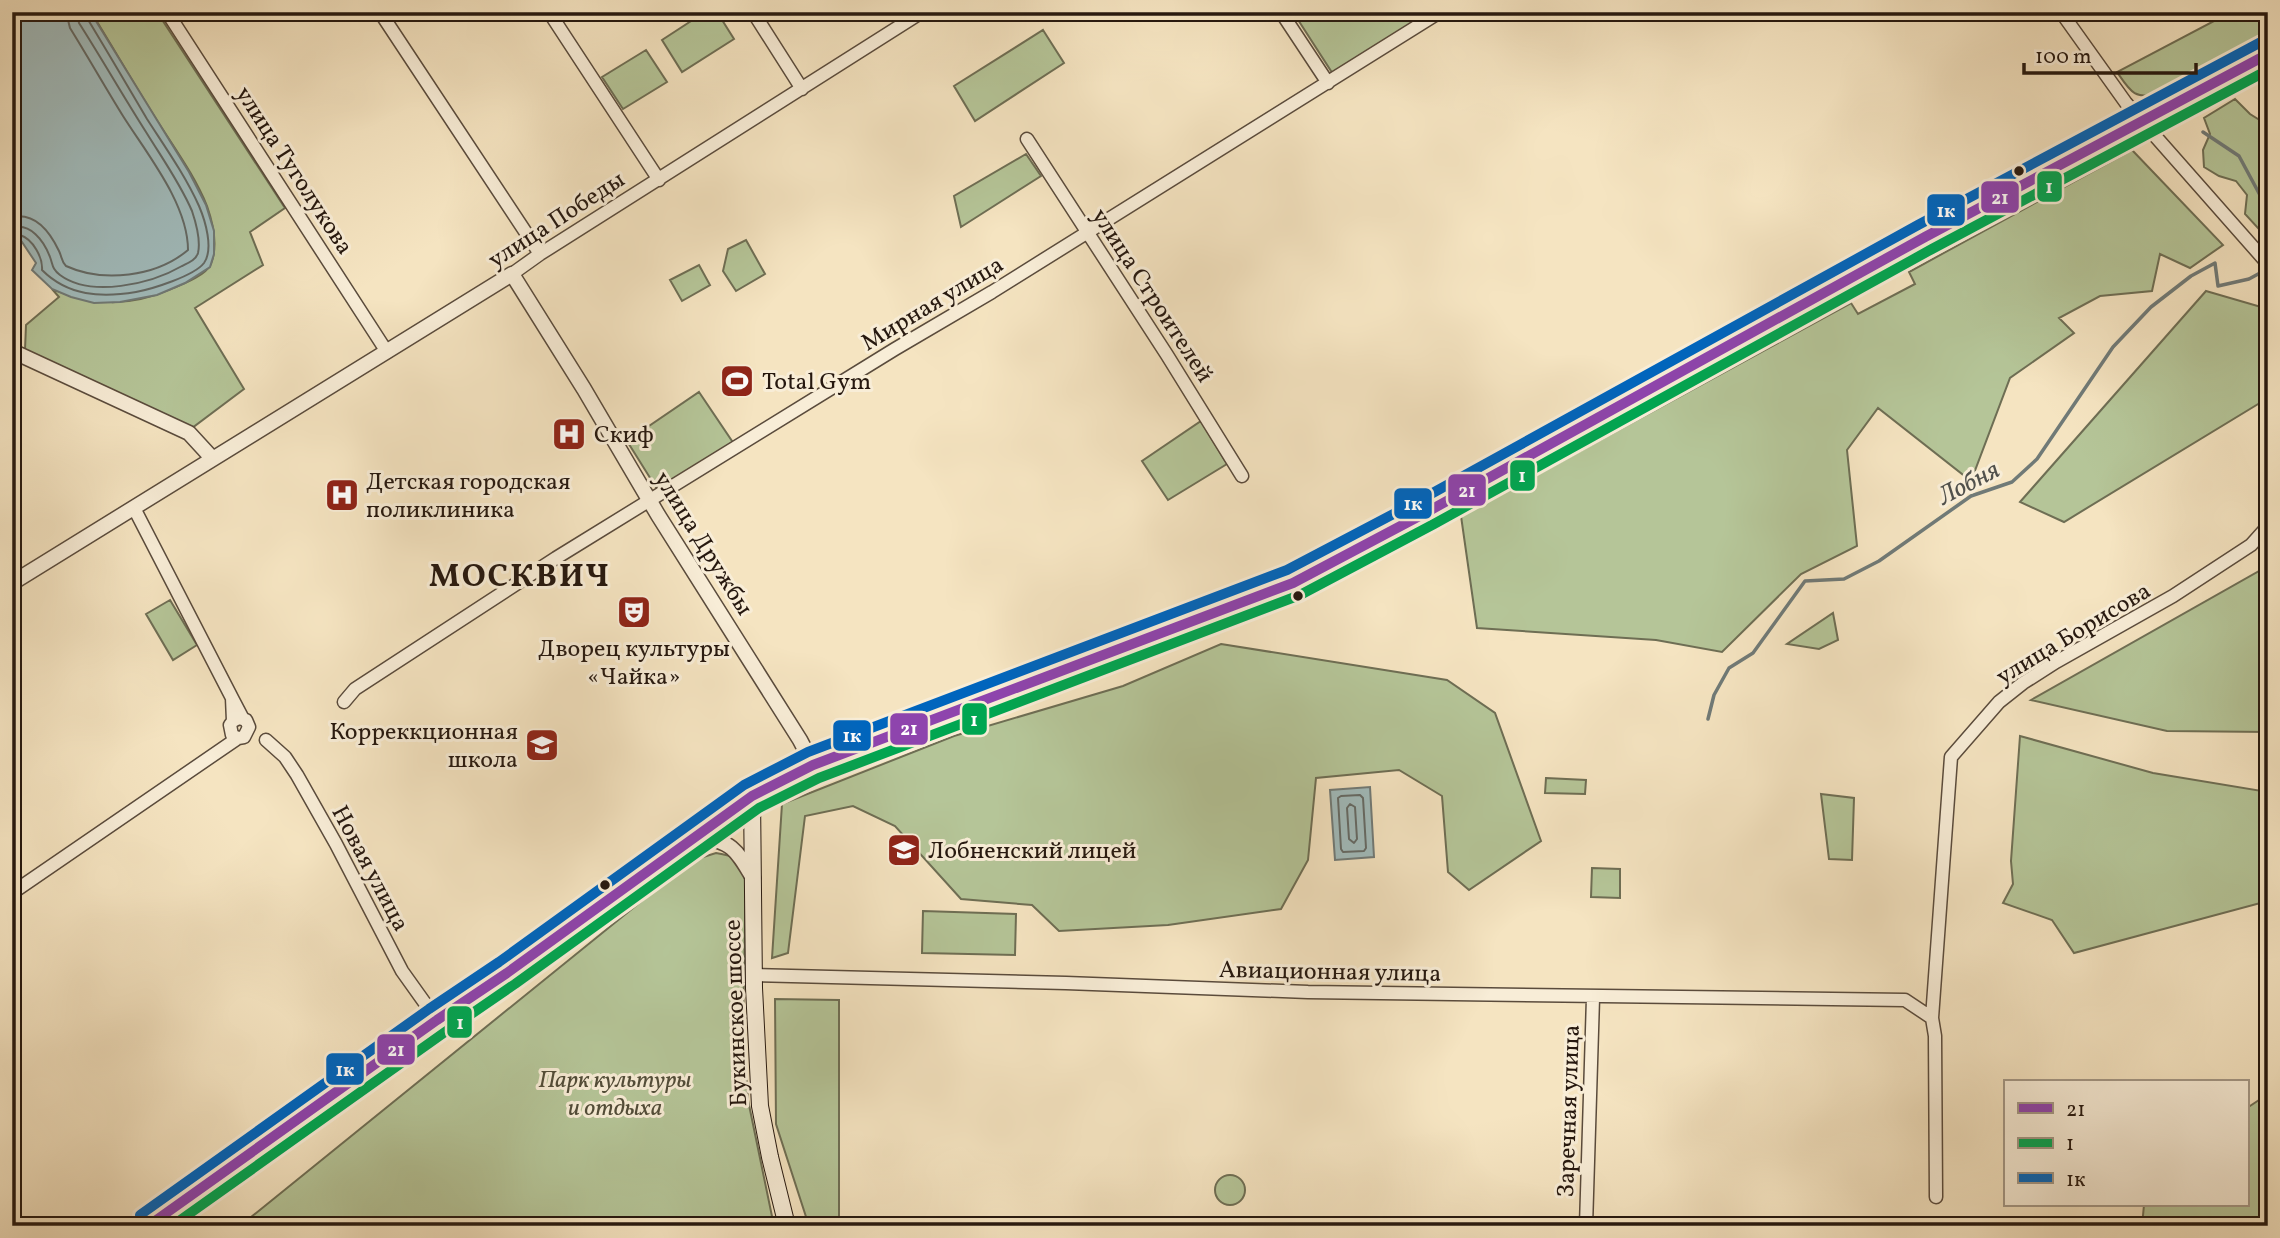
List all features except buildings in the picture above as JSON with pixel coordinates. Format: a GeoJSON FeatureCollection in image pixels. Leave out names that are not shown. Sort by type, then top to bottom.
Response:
{"type":"FeatureCollection","features":[{"type":"Feature","properties":{"kind":"main road"},"geometry":{"type":"LineString","coordinates":[[752,796],[813,765],[1293,583],[1439,506],[1889,256],[2268,54]]}},
{"type":"Feature","properties":{"kind":"main road","name":"Букинское шоссе"},"geometry":{"type":"LineString","coordinates":[[752,796],[754,975],[760,1105],[769,1157],[787,1226]]}},
{"type":"Feature","properties":{"kind":"street","name":"улица Туголукова"},"geometry":{"type":"LineString","coordinates":[[167,12],[387,352]]}},
{"type":"Feature","properties":{"kind":"street"},"geometry":{"type":"LineString","coordinates":[[380,12],[540,254]]}},
{"type":"Feature","properties":{"kind":"street"},"geometry":{"type":"LineString","coordinates":[[550,12],[659,180]]}},
{"type":"Feature","properties":{"kind":"street"},"geometry":{"type":"LineString","coordinates":[[753,12],[802,89]]}},
{"type":"Feature","properties":{"kind":"street","name":"улица Победы"},"geometry":{"type":"LineString","coordinates":[[12,583],[512,274],[922,12]]}},
{"type":"Feature","properties":{"kind":"street"},"geometry":{"type":"LineString","coordinates":[[1281,12],[1328,83]]}},
{"type":"Feature","properties":{"kind":"street","name":"Мирная улица"},"geometry":{"type":"LineString","coordinates":[[344,702],[355,689],[556,558],[1088,232],[1440,12]]}},
{"type":"Feature","properties":{"kind":"street"},"geometry":{"type":"LineString","coordinates":[[2060,12],[2141,121],[2268,264]]}},
{"type":"Feature","properties":{"kind":"street","name":"улица Строителей"},"geometry":{"type":"LineString","coordinates":[[1027,139],[1242,476]]}},
{"type":"Feature","properties":{"kind":"street","name":"улица Дружбы"},"geometry":{"type":"LineString","coordinates":[[512,274],[813,765]]}},
{"type":"Feature","properties":{"kind":"street"},"geometry":{"type":"LineString","coordinates":[[12,351],[189,433],[212,458]]}},
{"type":"Feature","properties":{"kind":"street"},"geometry":{"type":"LineString","coordinates":[[12,892],[211,758],[240,728],[232,698],[134,508]]}},
{"type":"Feature","properties":{"kind":"street","name":"улица Борисова"},"geometry":{"type":"LineString","coordinates":[[1936,1197],[1935,1036],[1932,1018],[1951,757],[1999,702],[2023,683],[2173,596],[2251,545],[2268,526]]}},
{"type":"Feature","properties":{"kind":"street","name":"Новая улица"},"geometry":{"type":"LineString","coordinates":[[240,728],[265,740],[285,757],[402,971],[437,1020]]}},
{"type":"Feature","properties":{"kind":"street"},"geometry":{"type":"LineString","coordinates":[[148,1226],[752,796]]}},
{"type":"Feature","properties":{"kind":"street"},"geometry":{"type":"LineString","coordinates":[[697,835],[724,841],[741,857],[754,879]]}},
{"type":"Feature","properties":{"kind":"street","name":"Авиационная улица"},"geometry":{"type":"LineString","coordinates":[[754,975],[1308,992],[1593,998],[1905,1000],[1932,1018]]}},
{"type":"Feature","properties":{"kind":"street","name":"Заречная улица"},"geometry":{"type":"LineString","coordinates":[[1586,1226],[1593,998]]}},
{"type":"Feature","properties":{"kind":"green space"},"geometry":{"type":"Polygon","coordinates":[[[91,12],[157,12],[285,208],[250,232],[263,265],[195,308],[244,389],[192,428],[25,350],[26,325],[59,297],[52,289],[97,301],[141,299],[193,279],[208,268],[213,257],[213,227],[202,195],[91,12]]]}},
{"type":"Feature","properties":{"kind":"green space"},"geometry":{"type":"Polygon","coordinates":[[[705,12],[717,12],[734,39],[682,72],[662,40],[705,12]]]}},
{"type":"Feature","properties":{"kind":"green space"},"geometry":{"type":"Polygon","coordinates":[[[1293,12],[1429,12],[1333,74],[1293,12]]]}},
{"type":"Feature","properties":{"kind":"green space"},"geometry":{"type":"Polygon","coordinates":[[[2231,12],[2268,12],[2268,36],[2151,96],[2138,95],[2117,72],[2231,12]]]}},
{"type":"Feature","properties":{"kind":"green space"},"geometry":{"type":"Polygon","coordinates":[[[1043,30],[1064,63],[975,121],[954,86],[1043,30]]]}},
{"type":"Feature","properties":{"kind":"green space"},"geometry":{"type":"Polygon","coordinates":[[[646,50],[667,82],[623,109],[602,77],[646,50]]]}},
{"type":"Feature","properties":{"kind":"green space"},"geometry":{"type":"Polygon","coordinates":[[[2235,99],[2250,114],[2266,124],[2268,239],[2245,214],[2247,195],[2236,181],[2219,176],[2204,167],[2203,150],[2210,134],[2204,118],[2235,99]]]}},
{"type":"Feature","properties":{"kind":"green space"},"geometry":{"type":"Polygon","coordinates":[[[2132,150],[2223,245],[2190,268],[2160,254],[2152,291],[2100,296],[2059,318],[2074,333],[2010,378],[1971,481],[1878,408],[1847,450],[1857,546],[1801,574],[1722,652],[1656,640],[1477,628],[1461,516],[1851,303],[1858,314],[1915,284],[1909,272],[2132,150]]]}},
{"type":"Feature","properties":{"kind":"green space"},"geometry":{"type":"Polygon","coordinates":[[[1026,154],[1041,176],[961,227],[954,196],[1026,154]]]}},
{"type":"Feature","properties":{"kind":"green space"},"geometry":{"type":"Polygon","coordinates":[[[746,240],[765,274],[736,291],[723,271],[728,249],[746,240]]]}},
{"type":"Feature","properties":{"kind":"green space"},"geometry":{"type":"Polygon","coordinates":[[[699,265],[710,285],[682,301],[670,280],[699,265]]]}},
{"type":"Feature","properties":{"kind":"green space"},"geometry":{"type":"Polygon","coordinates":[[[2206,291],[2268,309],[2268,398],[2064,522],[2020,502],[2206,291]]]}},
{"type":"Feature","properties":{"kind":"green space"},"geometry":{"type":"Polygon","coordinates":[[[699,392],[734,444],[657,489],[627,441],[699,392]]]}},
{"type":"Feature","properties":{"kind":"green space"},"geometry":{"type":"Polygon","coordinates":[[[1201,421],[1227,464],[1168,500],[1142,461],[1201,421]]]}},
{"type":"Feature","properties":{"kind":"green space"},"geometry":{"type":"Polygon","coordinates":[[[2268,566],[2268,732],[2167,731],[2031,700],[2268,566]]]}},
{"type":"Feature","properties":{"kind":"green space"},"geometry":{"type":"Polygon","coordinates":[[[170,600],[197,645],[173,660],[146,614],[170,600]]]}},
{"type":"Feature","properties":{"kind":"green space"},"geometry":{"type":"Polygon","coordinates":[[[1833,613],[1838,640],[1819,649],[1787,644],[1833,613]]]}},
{"type":"Feature","properties":{"kind":"green space"},"geometry":{"type":"Polygon","coordinates":[[[1221,644],[1447,680],[1495,713],[1541,841],[1469,890],[1448,872],[1442,796],[1399,770],[1316,778],[1308,860],[1281,909],[1168,925],[1059,931],[1032,905],[961,899],[895,826],[853,806],[805,816],[788,953],[772,958],[782,804],[954,736],[1123,686],[1221,644]]]}},
{"type":"Feature","properties":{"kind":"green space"},"geometry":{"type":"Polygon","coordinates":[[[2020,736],[2153,773],[2268,792],[2268,901],[2074,953],[2052,920],[2003,903],[2013,884],[2011,861],[2020,736]]]}},
{"type":"Feature","properties":{"kind":"green space"},"geometry":{"type":"Polygon","coordinates":[[[1546,778],[1586,780],[1585,794],[1545,793],[1546,778]]]}},
{"type":"Feature","properties":{"kind":"green space"},"geometry":{"type":"Polygon","coordinates":[[[1821,794],[1854,798],[1852,860],[1829,859],[1821,794]]]}},
{"type":"Feature","properties":{"kind":"green space","name":"Парк культуры и отдыха"},"geometry":{"type":"Polygon","coordinates":[[[716,853],[736,859],[746,877],[743,1030],[748,1100],[774,1226],[240,1226],[680,870],[700,858],[716,853]]]}},
{"type":"Feature","properties":{"kind":"green space"},"geometry":{"type":"Polygon","coordinates":[[[1592,868],[1620,869],[1620,898],[1591,897],[1592,868]]]}},
{"type":"Feature","properties":{"kind":"green space"},"geometry":{"type":"Polygon","coordinates":[[[923,911],[1016,914],[1015,955],[922,953],[923,911]]]}},
{"type":"Feature","properties":{"kind":"green space"},"geometry":{"type":"Polygon","coordinates":[[[775,999],[839,1000],[839,1226],[809,1226],[776,1124],[775,999]]]}},
{"type":"Feature","properties":{"kind":"green space"},"geometry":{"type":"Polygon","coordinates":[[[2268,1094],[2268,1226],[2142,1226],[2144,1206],[2248,1206],[2248,1107],[2268,1094]]]}},
{"type":"Feature","properties":{"kind":"green space"},"geometry":{"type":"Polygon","coordinates":[[[1230,1175],[1240,1180],[1245,1190],[1240,1200],[1230,1205],[1220,1200],[1215,1190],[1220,1180],[1230,1175]]]}},
{"type":"Feature","properties":{"kind":"water"},"geometry":{"type":"Polygon","coordinates":[[[22,12],[91,13],[189,172],[206,205],[214,231],[214,254],[210,267],[185,283],[157,295],[120,302],[94,303],[52,289],[32,270],[36,263],[22,242],[12,247],[12,20],[22,12]]]}},
{"type":"Feature","properties":{"kind":"water"},"geometry":{"type":"Polygon","coordinates":[[[1370,787],[1374,857],[1335,860],[1330,790],[1370,787]]]}},
{"type":"Feature","properties":{"kind":"waterway"},"geometry":{"type":"LineString","coordinates":[[2203,132],[2239,156],[2268,210]]}},
{"type":"Feature","properties":{"kind":"waterway","name":"Лобня"},"geometry":{"type":"LineString","coordinates":[[1708,719],[1714,695],[1729,668],[1753,653],[1805,581],[1844,579],[1879,561],[1971,496],[2012,482],[2037,459],[2113,347],[2151,307],[2191,276],[2215,263],[2218,286],[2249,279],[2260,273]]}},
{"type":"Feature","properties":{"kind":"transit line","name":"1к"},"geometry":{"type":"LineString","coordinates":[[140,1215],[499,962],[744,785],[808,752],[1287,570],[1420,500],[1918,225],[2261,42]]}},
{"type":"Feature","properties":{"kind":"transit line","name":"21"},"geometry":{"type":"LineString","coordinates":[[148,1226],[507,973],[752,796],[813,765],[1293,583],[1925,237],[2268,54]]}},
{"type":"Feature","properties":{"kind":"transit line","name":"1"},"geometry":{"type":"LineString","coordinates":[[172,1226],[759,808],[819,778],[1300,595],[1932,249],[2268,70]]}},
{"type":"Feature","properties":{"kind":"place","name":"Total Gym"},"geometry":{"type":"Point","coordinates":[737,381]}},
{"type":"Feature","properties":{"kind":"place","name":"Скиф"},"geometry":{"type":"Point","coordinates":[569,434]}},
{"type":"Feature","properties":{"kind":"place","name":"Детская городская поликлиника"},"geometry":{"type":"Point","coordinates":[342,495]}},
{"type":"Feature","properties":{"kind":"place","name":"Дворец культуры «Чайка»"},"geometry":{"type":"Point","coordinates":[634,612]}},
{"type":"Feature","properties":{"kind":"place","name":"Корреккционная школа"},"geometry":{"type":"Point","coordinates":[542,745]}},
{"type":"Feature","properties":{"kind":"place","name":"Лобненский лицей"},"geometry":{"type":"Point","coordinates":[904,850]}},
{"type":"Feature","properties":{"kind":"district","name":"МОСКВИЧ"},"geometry":{"type":"Point","coordinates":[520,575]}}]}
